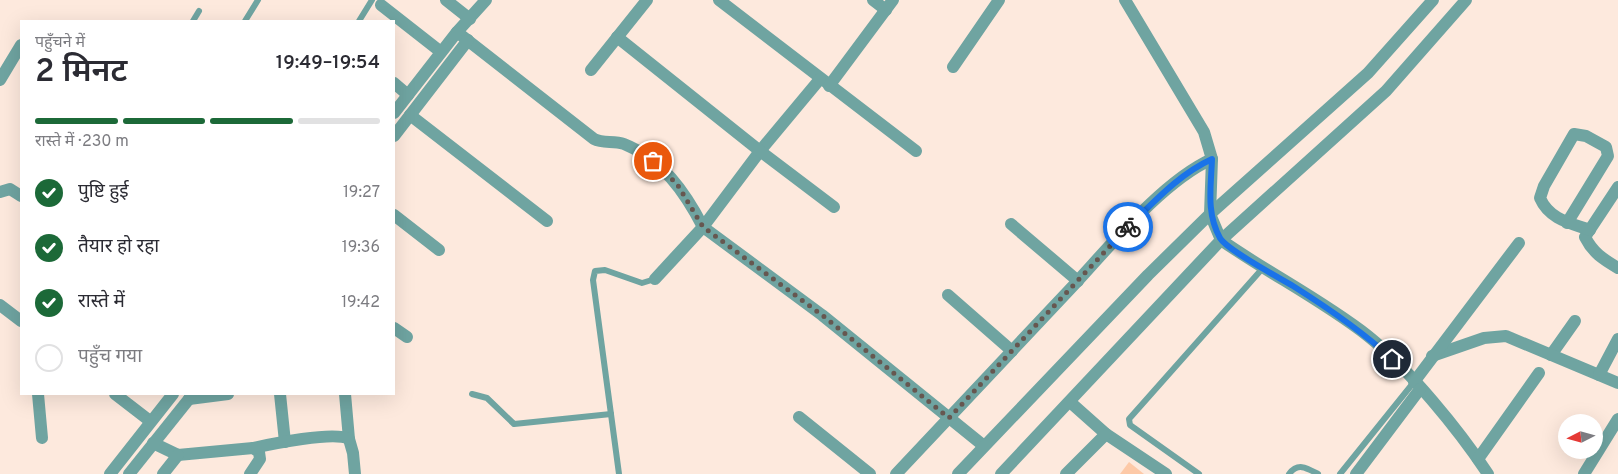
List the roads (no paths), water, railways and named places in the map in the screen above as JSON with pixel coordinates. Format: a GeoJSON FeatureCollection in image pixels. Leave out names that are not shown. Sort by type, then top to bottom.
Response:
{"type":"FeatureCollection","features":[{"type":"Feature","properties":{"kind":"street"},"geometry":{"type":"LineString","coordinates":[[446,0],[470,18]]}},
{"type":"Feature","properties":{"kind":"street"},"geometry":{"type":"LineString","coordinates":[[395,112],[457,32],[486,0]]}},
{"type":"Feature","properties":{"kind":"street"},"geometry":{"type":"LineString","coordinates":[[591,70],[647,0]]}},
{"type":"Feature","properties":{"kind":"street"},"geometry":{"type":"LineString","coordinates":[[719,0],[916,151]]}},
{"type":"Feature","properties":{"kind":"street"},"geometry":{"type":"LineString","coordinates":[[655,279],[703,227],[760,151],[825,83],[890,5],[873,0]]}},
{"type":"Feature","properties":{"kind":"street"},"geometry":{"type":"LineString","coordinates":[[953,67],[999,0]]}},
{"type":"Feature","properties":{"kind":"street"},"geometry":{"type":"LineString","coordinates":[[1125,0],[1204,132],[1212,159],[1210,214],[1221,240],[1262,269],[1292,286],[1368,337],[1417,385],[1478,459],[1488,474]]}},
{"type":"Feature","properties":{"kind":"street"},"geometry":{"type":"LineString","coordinates":[[958,474],[1148,275],[1210,214],[1368,73],[1433,0]]}},
{"type":"Feature","properties":{"kind":"street"},"geometry":{"type":"LineString","coordinates":[[1001,474],[1221,240],[1386,91],[1466,0]]}},
{"type":"Feature","properties":{"kind":"street"},"geometry":{"type":"LineString","coordinates":[[376,3],[441,52]]}},
{"type":"Feature","properties":{"kind":"street"},"geometry":{"type":"LineString","coordinates":[[457,32],[594,139],[621,143],[653,161],[677,184],[703,227],[822,315],[984,446]]}},
{"type":"Feature","properties":{"kind":"street"},"geometry":{"type":"LineString","coordinates":[[617,37],[760,151],[834,207]]}},
{"type":"Feature","properties":{"kind":"street"},"geometry":{"type":"LineString","coordinates":[[395,135],[468,40]]}},
{"type":"Feature","properties":{"kind":"street"},"geometry":{"type":"LineString","coordinates":[[0,80],[20,48]]}},
{"type":"Feature","properties":{"kind":"street"},"geometry":{"type":"LineString","coordinates":[[395,84],[408,95]]}},
{"type":"Feature","properties":{"kind":"street"},"geometry":{"type":"LineString","coordinates":[[410,115],[548,221]]}},
{"type":"Feature","properties":{"kind":"street"},"geometry":{"type":"LineString","coordinates":[[1567,222],[1606,159],[1606,147],[1586,136],[1574,134],[1544,186],[1540,198],[1544,208],[1567,222],[1590,230]]}},
{"type":"Feature","properties":{"kind":"street"},"geometry":{"type":"LineString","coordinates":[[896,474],[1126,229],[1177,180],[1195,167],[1212,159]]}},
{"type":"Feature","properties":{"kind":"street"},"geometry":{"type":"LineString","coordinates":[[1606,159],[1618,167]]}},
{"type":"Feature","properties":{"kind":"street"},"geometry":{"type":"LineString","coordinates":[[1618,187],[1585,237],[1591,248],[1601,258],[1618,268]]}},
{"type":"Feature","properties":{"kind":"street"},"geometry":{"type":"LineString","coordinates":[[3,188],[20,196]]}},
{"type":"Feature","properties":{"kind":"street"},"geometry":{"type":"LineString","coordinates":[[395,216],[439,250]]}},
{"type":"Feature","properties":{"kind":"street"},"geometry":{"type":"LineString","coordinates":[[1011,224],[1078,280]]}},
{"type":"Feature","properties":{"kind":"street"},"geometry":{"type":"LineString","coordinates":[[1356,474],[1417,385],[1432,356],[1519,242]]}},
{"type":"Feature","properties":{"kind":"street"},"geometry":{"type":"LineString","coordinates":[[948,295],[1012,351]]}},
{"type":"Feature","properties":{"kind":"street"},"geometry":{"type":"LineString","coordinates":[[0,305],[20,320]]}},
{"type":"Feature","properties":{"kind":"street"},"geometry":{"type":"LineString","coordinates":[[1551,355],[1575,321]]}},
{"type":"Feature","properties":{"kind":"street"},"geometry":{"type":"LineString","coordinates":[[395,329],[407,337]]}},
{"type":"Feature","properties":{"kind":"street"},"geometry":{"type":"LineString","coordinates":[[1432,356],[1484,338],[1506,336],[1618,383]]}},
{"type":"Feature","properties":{"kind":"street"},"geometry":{"type":"LineString","coordinates":[[1599,375],[1618,340]]}},
{"type":"Feature","properties":{"kind":"street"},"geometry":{"type":"LineString","coordinates":[[1478,459],[1539,373]]}},
{"type":"Feature","properties":{"kind":"street"},"geometry":{"type":"LineString","coordinates":[[38,395],[42,438]]}},
{"type":"Feature","properties":{"kind":"street"},"geometry":{"type":"LineString","coordinates":[[116,395],[150,421]]}},
{"type":"Feature","properties":{"kind":"street"},"geometry":{"type":"LineString","coordinates":[[120,472],[150,421],[172,395]]}},
{"type":"Feature","properties":{"kind":"street"},"geometry":{"type":"LineString","coordinates":[[120,472],[153,443],[191,396],[210,395]]}},
{"type":"Feature","properties":{"kind":"street"},"geometry":{"type":"LineString","coordinates":[[280,395],[285,442]]}},
{"type":"Feature","properties":{"kind":"street"},"geometry":{"type":"LineString","coordinates":[[345,395],[349,439],[354,453],[355,474]]}},
{"type":"Feature","properties":{"kind":"street"},"geometry":{"type":"LineString","coordinates":[[1070,402],[1106,434],[1166,474]]}},
{"type":"Feature","properties":{"kind":"street"},"geometry":{"type":"LineString","coordinates":[[799,417],[870,474]]}},
{"type":"Feature","properties":{"kind":"street"},"geometry":{"type":"LineString","coordinates":[[1584,474],[1618,419]]}},
{"type":"Feature","properties":{"kind":"street"},"geometry":{"type":"LineString","coordinates":[[1066,474],[1106,434]]}},
{"type":"Feature","properties":{"kind":"street"},"geometry":{"type":"LineString","coordinates":[[153,443],[178,455],[253,448],[338,436],[349,439]]}},
{"type":"Feature","properties":{"kind":"street"},"geometry":{"type":"LineString","coordinates":[[250,474],[260,459],[259,452],[253,448]]}},
{"type":"Feature","properties":{"kind":"street"},"geometry":{"type":"LineString","coordinates":[[163,474],[178,455]]}},
{"type":"Feature","properties":{"kind":"lane"},"geometry":{"type":"LineString","coordinates":[[246,20],[258,0]]}},
{"type":"Feature","properties":{"kind":"lane"},"geometry":{"type":"LineString","coordinates":[[360,20],[376,3]]}},
{"type":"Feature","properties":{"kind":"lane"},"geometry":{"type":"LineString","coordinates":[[194,20],[199,12]]}},
{"type":"Feature","properties":{"kind":"lane"},"geometry":{"type":"LineString","coordinates":[[1199,474],[1130,425],[1129,419],[1262,269]]}},
{"type":"Feature","properties":{"kind":"lane"},"geometry":{"type":"LineString","coordinates":[[619,474],[593,280],[595,271],[605,270],[642,283],[655,279]]}},
{"type":"Feature","properties":{"kind":"lane"},"geometry":{"type":"LineString","coordinates":[[1340,474],[1417,385]]}},
{"type":"Feature","properties":{"kind":"lane"},"geometry":{"type":"LineString","coordinates":[[472,394],[487,398],[514,424],[612,414]]}},
{"type":"Feature","properties":{"kind":"lane"},"geometry":{"type":"LineString","coordinates":[[1289,474],[1295,467],[1300,466],[1318,474]]}}]}
